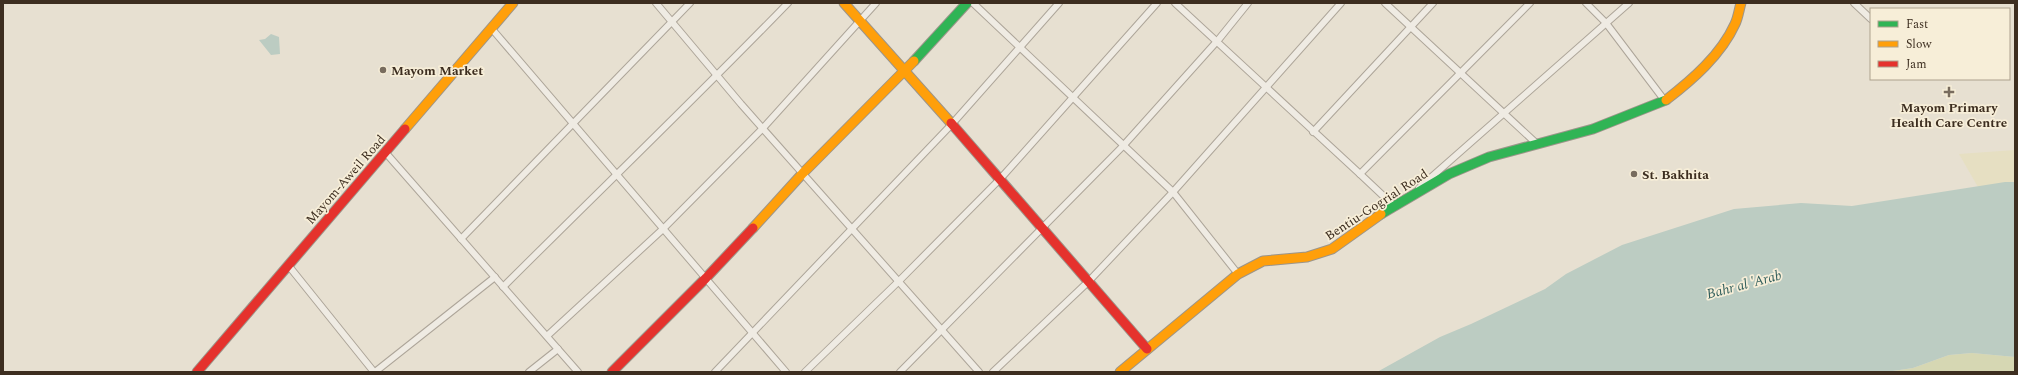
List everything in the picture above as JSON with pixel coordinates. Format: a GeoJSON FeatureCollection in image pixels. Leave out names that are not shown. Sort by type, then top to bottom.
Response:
{"type":"FeatureCollection","features":[{"type":"Feature","properties":{"kind":"main road","name":"Mayom-Aweil Road"},"geometry":{"type":"LineString","coordinates":[[197,372],[513,3]]}},
{"type":"Feature","properties":{"kind":"main road"},"geometry":{"type":"LineString","coordinates":[[844,3],[1043,227],[1147,349]]}},
{"type":"Feature","properties":{"kind":"main road"},"geometry":{"type":"LineString","coordinates":[[612,372],[706,278],[803,173],[905,71],[967,3]]}},
{"type":"Feature","properties":{"kind":"main road","name":"Bentiu-Gogrial Road"},"geometry":{"type":"LineString","coordinates":[[1120,372],[1238,274],[1263,260],[1307,257],[1332,249],[1368,222],[1449,174],[1489,157],[1593,128],[1665,101],[1689,82],[1720,49],[1735,24],[1741,3]]}},
{"type":"Feature","properties":{"kind":"street"},"geometry":{"type":"LineString","coordinates":[[656,3],[763,128],[979,372]]}},
{"type":"Feature","properties":{"kind":"street"},"geometry":{"type":"LineString","coordinates":[[461,239],[690,3]]}},
{"type":"Feature","properties":{"kind":"street"},"geometry":{"type":"LineString","coordinates":[[503,287],[616,174],[718,76],[788,3]]}},
{"type":"Feature","properties":{"kind":"street"},"geometry":{"type":"LineString","coordinates":[[547,336],[663,229],[763,128],[859,20],[876,3]]}},
{"type":"Feature","properties":{"kind":"street"},"geometry":{"type":"LineString","coordinates":[[973,3],[1172,192],[1238,274]]}},
{"type":"Feature","properties":{"kind":"street"},"geometry":{"type":"LineString","coordinates":[[715,372],[952,124],[1059,3]]}},
{"type":"Feature","properties":{"kind":"street"},"geometry":{"type":"LineString","coordinates":[[805,372],[899,281],[1000,178],[1157,3]]}},
{"type":"Feature","properties":{"kind":"street"},"geometry":{"type":"LineString","coordinates":[[1175,3],[1394,206]]}},
{"type":"Feature","properties":{"kind":"street"},"geometry":{"type":"LineString","coordinates":[[900,372],[1123,146],[1216,42],[1248,3]]}},
{"type":"Feature","properties":{"kind":"street"},"geometry":{"type":"LineString","coordinates":[[993,372],[1089,281],[1172,192],[1341,3]]}},
{"type":"Feature","properties":{"kind":"street"},"geometry":{"type":"LineString","coordinates":[[1385,3],[1537,144]]}},
{"type":"Feature","properties":{"kind":"street"},"geometry":{"type":"LineString","coordinates":[[1313,132],[1433,3]]}},
{"type":"Feature","properties":{"kind":"street"},"geometry":{"type":"LineString","coordinates":[[1360,174],[1530,3]]}},
{"type":"Feature","properties":{"kind":"street"},"geometry":{"type":"LineString","coordinates":[[1586,3],[1606,23],[1665,101]]}},
{"type":"Feature","properties":{"kind":"street"},"geometry":{"type":"LineString","coordinates":[[1410,196],[1629,3]]}},
{"type":"Feature","properties":{"kind":"street"},"geometry":{"type":"LineString","coordinates":[[1854,3],[1870,18]]}},
{"type":"Feature","properties":{"kind":"street"},"geometry":{"type":"LineString","coordinates":[[492,29],[786,372]]}},
{"type":"Feature","properties":{"kind":"street"},"geometry":{"type":"LineString","coordinates":[[385,152],[578,372]]}},
{"type":"Feature","properties":{"kind":"street"},"geometry":{"type":"LineString","coordinates":[[288,265],[375,372],[495,277]]}},
{"type":"Feature","properties":{"kind":"street"},"geometry":{"type":"LineString","coordinates":[[528,372],[558,349]]}},
{"type":"Feature","properties":{"kind":"shaded area"},"geometry":{"type":"Polygon","coordinates":[[[2015,150],[2015,182],[1978,187],[1959,154],[2015,150]]]}},
{"type":"Feature","properties":{"kind":"green space"},"geometry":{"type":"Polygon","coordinates":[[[1972,353],[2015,357],[2015,372],[1886,372],[1913,368],[1949,355],[1972,353]]]}},
{"type":"Feature","properties":{"kind":"water"},"geometry":{"type":"Polygon","coordinates":[[[271,34],[279,37],[280,54],[271,55],[259,40],[265,39],[271,34]]]}},
{"type":"Feature","properties":{"kind":"water","name":"Bahr al 'Arab"},"geometry":{"type":"Polygon","coordinates":[[[2005,182],[2015,182],[2015,357],[1972,353],[1949,355],[1913,368],[1886,372],[1377,372],[1440,337],[1545,289],[1566,274],[1622,245],[1734,209],[1801,203],[1852,206],[2005,182]]]}},
{"type":"Feature","properties":{"kind":"traffic: fast"},"geometry":{"type":"LineString","coordinates":[[914,61],[967,3]]}},
{"type":"Feature","properties":{"kind":"traffic: fast"},"geometry":{"type":"LineString","coordinates":[[1381,214],[1449,174],[1489,157],[1593,129],[1666,100]]}},
{"type":"Feature","properties":{"kind":"traffic: slow"},"geometry":{"type":"LineString","coordinates":[[405,129],[513,3]]}},
{"type":"Feature","properties":{"kind":"traffic: slow"},"geometry":{"type":"LineString","coordinates":[[844,3],[951,123]]}},
{"type":"Feature","properties":{"kind":"traffic: slow"},"geometry":{"type":"LineString","coordinates":[[1666,100],[1696,75],[1722,46],[1736,22],[1741,3]]}},
{"type":"Feature","properties":{"kind":"traffic: slow"},"geometry":{"type":"LineString","coordinates":[[753,228],[803,173],[914,61]]}},
{"type":"Feature","properties":{"kind":"traffic: slow"},"geometry":{"type":"LineString","coordinates":[[1120,372],[1238,274],[1263,261],[1307,257],[1332,249],[1381,214]]}},
{"type":"Feature","properties":{"kind":"traffic: jam"},"geometry":{"type":"LineString","coordinates":[[951,123],[1147,349]]}},
{"type":"Feature","properties":{"kind":"traffic: jam"},"geometry":{"type":"LineString","coordinates":[[197,372],[405,129]]}},
{"type":"Feature","properties":{"kind":"traffic: jam"},"geometry":{"type":"LineString","coordinates":[[612,372],[706,278],[753,228]]}},
{"type":"Feature","properties":{"kind":"place","name":"Mayom Market"},"geometry":{"type":"Point","coordinates":[383,70]}},
{"type":"Feature","properties":{"kind":"place","name":"Mayom Primary Health Care Centre"},"geometry":{"type":"Point","coordinates":[1949,92]}},
{"type":"Feature","properties":{"kind":"place","name":"St. Bakhita"},"geometry":{"type":"Point","coordinates":[1634,174]}}]}
